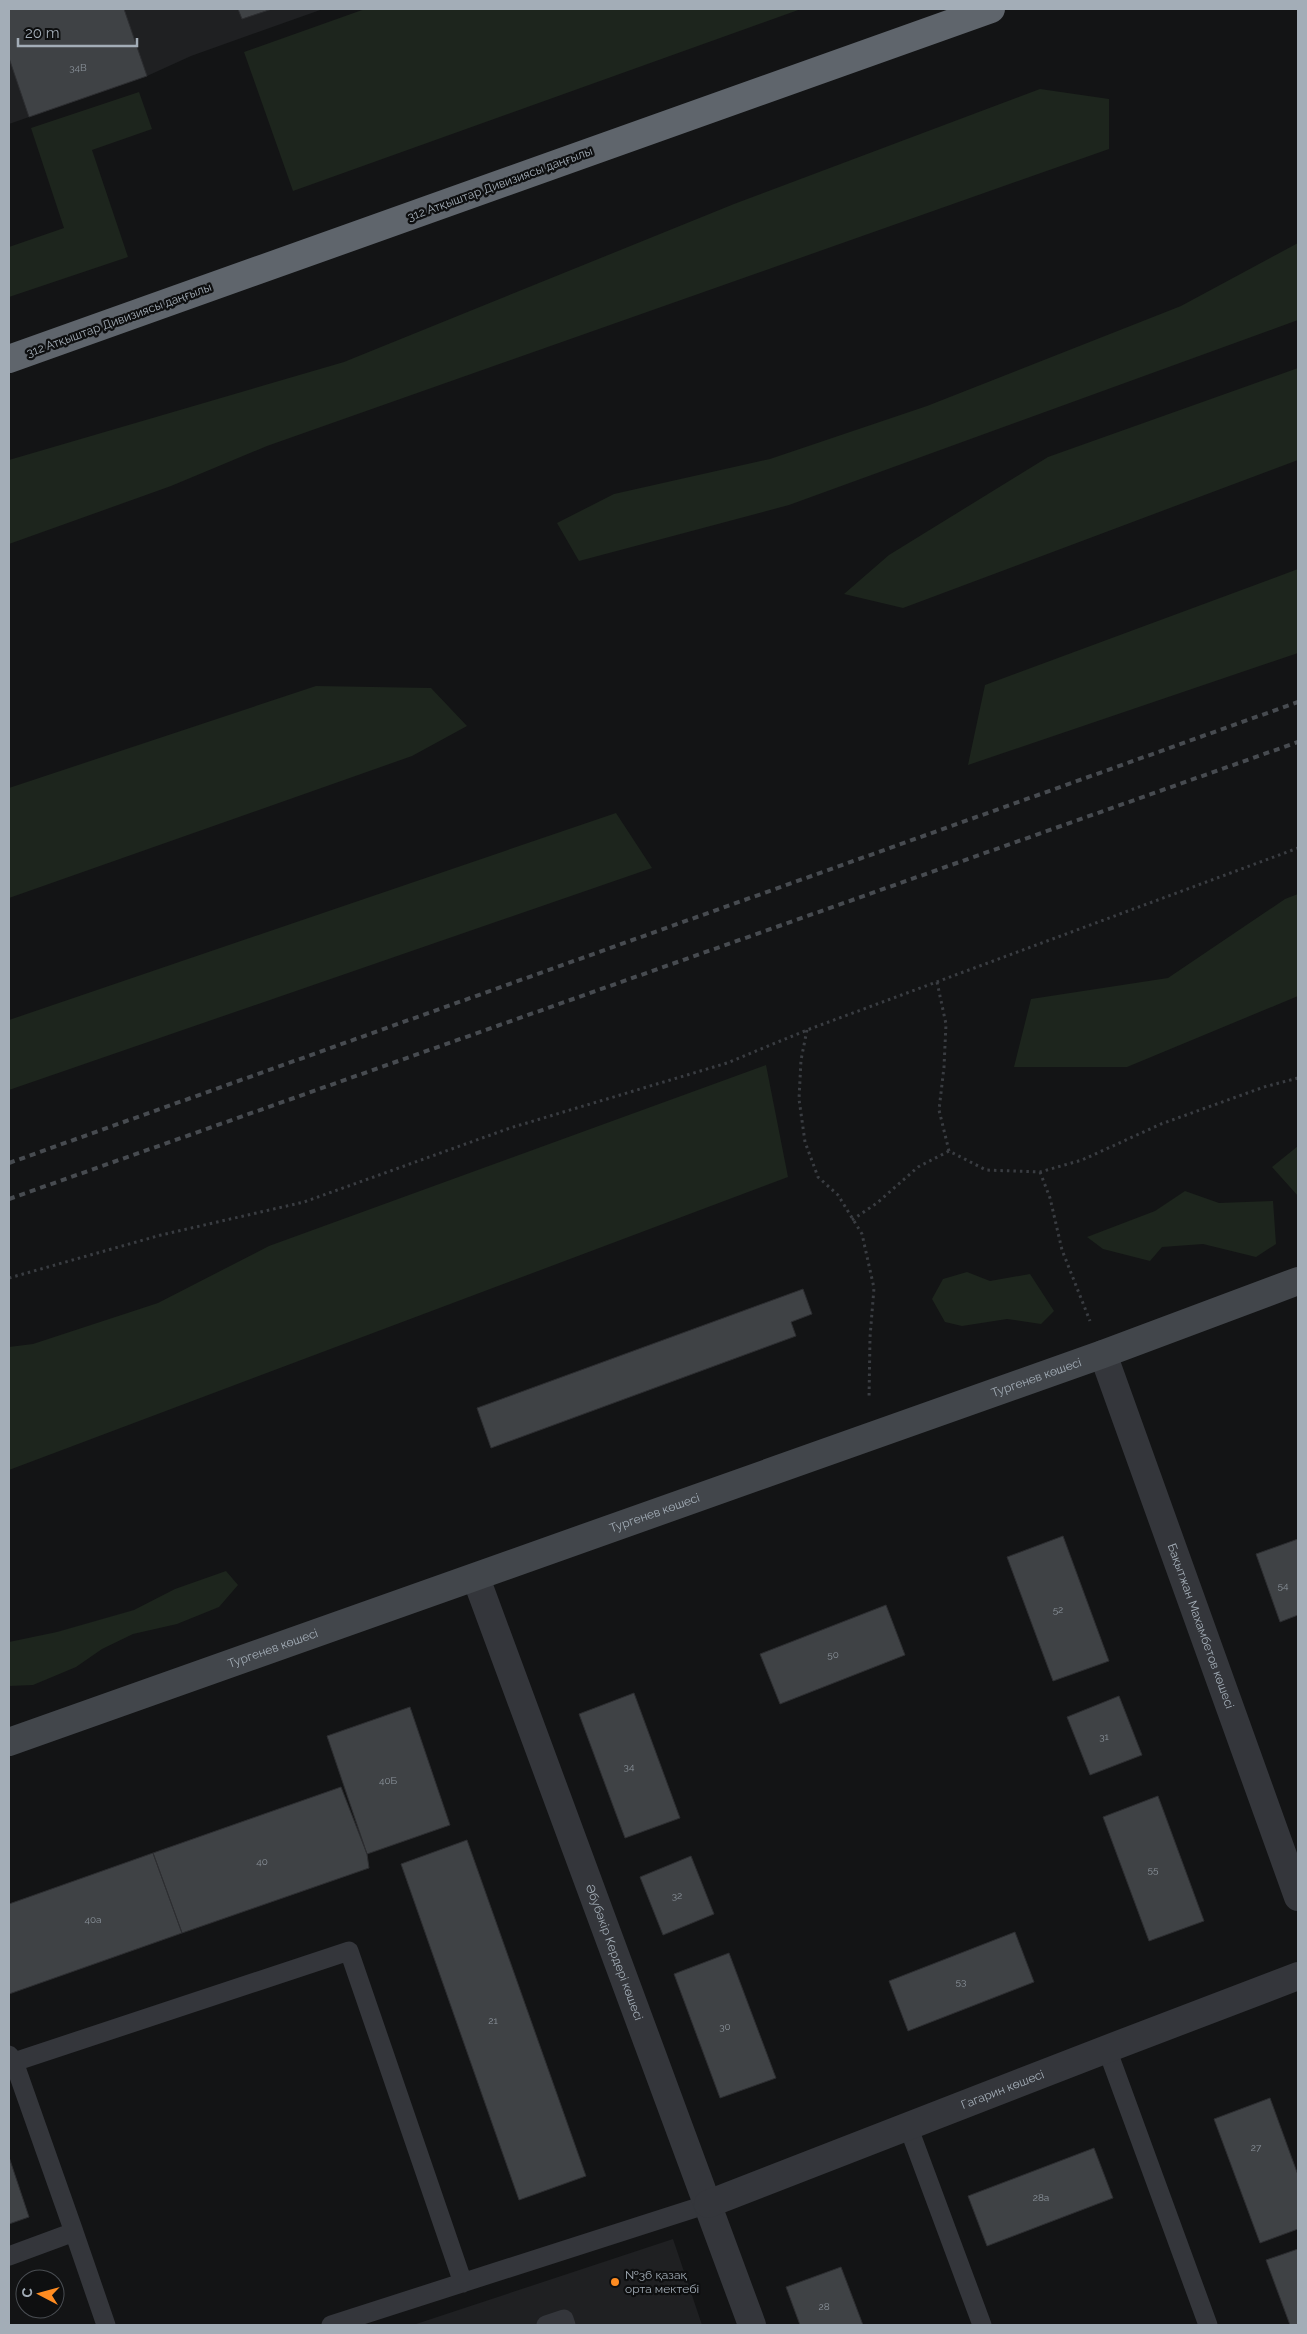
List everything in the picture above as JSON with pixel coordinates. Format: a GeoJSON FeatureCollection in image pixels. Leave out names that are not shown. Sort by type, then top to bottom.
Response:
{"type":"FeatureCollection","features":[{"type":"Feature","properties":{"kind":"highway","name":"312 Атқыштар Дивизиясы даңғылы"},"geometry":{"type":"LineString","coordinates":[[9,359],[991,9]]}},
{"type":"Feature","properties":{"kind":"main road","name":"Тургенев көшесі"},"geometry":{"type":"LineString","coordinates":[[9,1742],[869,1438],[1103,1354],[1298,1281]]}},
{"type":"Feature","properties":{"kind":"street","name":"Бақытжан Махамбетов көшесі"},"geometry":{"type":"LineString","coordinates":[[1103,1354],[1298,1898]]}},
{"type":"Feature","properties":{"kind":"street","name":"Әбубәкір Кердері көшесі"},"geometry":{"type":"LineString","coordinates":[[476,1578],[752,2325]]}},
{"type":"Feature","properties":{"kind":"street","name":"Гагарин көшесі"},"geometry":{"type":"LineString","coordinates":[[708,2204],[1298,1976]]}},
{"type":"Feature","properties":{"kind":"lane"},"geometry":{"type":"LineString","coordinates":[[106,2325],[12,2058],[349,1951],[463,2283]]}},
{"type":"Feature","properties":{"kind":"lane"},"geometry":{"type":"LineString","coordinates":[[1106,2049],[1208,2325]]}},
{"type":"Feature","properties":{"kind":"lane"},"geometry":{"type":"LineString","coordinates":[[908,2126],[982,2325]]}},
{"type":"Feature","properties":{"kind":"lane"},"geometry":{"type":"LineString","coordinates":[[331,2325],[708,2204]]}},
{"type":"Feature","properties":{"kind":"lane"},"geometry":{"type":"LineString","coordinates":[[9,2256],[74,2232]]}},
{"type":"Feature","properties":{"kind":"lane"},"geometry":{"type":"LineString","coordinates":[[546,2325],[564,2319],[566,2325]]}},
{"type":"Feature","properties":{"kind":"path"},"geometry":{"type":"LineString","coordinates":[[9,1278],[161,1235],[304,1202],[510,1128],[727,1063],[807,1030],[1298,848]]}},
{"type":"Feature","properties":{"kind":"path"},"geometry":{"type":"LineString","coordinates":[[937,982],[946,1024],[944,1067],[938,1110],[949,1151],[986,1170],[1040,1172],[1082,1160],[1160,1124],[1264,1087],[1298,1078]]}},
{"type":"Feature","properties":{"kind":"path"},"geometry":{"type":"LineString","coordinates":[[807,1030],[801,1060],[799,1099],[806,1142],[818,1177],[838,1195],[862,1234],[874,1288],[870,1337],[869,1438]]}},
{"type":"Feature","properties":{"kind":"path"},"geometry":{"type":"LineString","coordinates":[[852,1220],[878,1203],[918,1167],[949,1151]]}},
{"type":"Feature","properties":{"kind":"path"},"geometry":{"type":"LineString","coordinates":[[1040,1172],[1050,1198],[1062,1250],[1103,1354]]}},
{"type":"Feature","properties":{"kind":"shaded area"},"geometry":{"type":"Polygon","coordinates":[[[9,9],[323,9],[191,56],[147,76],[9,124],[9,9]]]}},
{"type":"Feature","properties":{"kind":"shaded area"},"geometry":{"type":"Polygon","coordinates":[[[365,9],[801,9],[293,191],[244,52],[365,9]]]}},
{"type":"Feature","properties":{"kind":"shaded area"},"geometry":{"type":"Polygon","coordinates":[[[1040,89],[1109,99],[1109,149],[267,446],[171,486],[9,544],[9,460],[344,362],[734,204],[1040,89]]]}},
{"type":"Feature","properties":{"kind":"shaded area"},"geometry":{"type":"Polygon","coordinates":[[[139,92],[152,129],[92,150],[128,257],[9,297],[9,247],[64,228],[31,128],[139,92]]]}},
{"type":"Feature","properties":{"kind":"shaded area"},"geometry":{"type":"Polygon","coordinates":[[[1298,243],[1298,320],[789,505],[579,561],[557,523],[614,494],[770,459],[927,406],[1181,306],[1298,243]]]}},
{"type":"Feature","properties":{"kind":"shaded area"},"geometry":{"type":"Polygon","coordinates":[[[1298,368],[1298,460],[903,608],[844,594],[889,555],[1048,457],[1298,368]]]}},
{"type":"Feature","properties":{"kind":"shaded area"},"geometry":{"type":"Polygon","coordinates":[[[1298,569],[1298,653],[968,765],[985,685],[1298,569]]]}},
{"type":"Feature","properties":{"kind":"shaded area"},"geometry":{"type":"Polygon","coordinates":[[[316,686],[431,688],[467,726],[412,756],[9,898],[9,788],[316,686]]]}},
{"type":"Feature","properties":{"kind":"shaded area"},"geometry":{"type":"Polygon","coordinates":[[[616,813],[652,868],[9,1090],[9,1020],[616,813]]]}},
{"type":"Feature","properties":{"kind":"shaded area"},"geometry":{"type":"Polygon","coordinates":[[[1298,894],[1298,996],[1127,1067],[1014,1067],[1031,999],[1168,978],[1285,899],[1298,894]]]}},
{"type":"Feature","properties":{"kind":"shaded area"},"geometry":{"type":"Polygon","coordinates":[[[766,1065],[788,1177],[9,1470],[9,1347],[33,1344],[158,1303],[269,1246],[766,1065]]]}},
{"type":"Feature","properties":{"kind":"shaded area"},"geometry":{"type":"Polygon","coordinates":[[[1298,1146],[1298,1196],[1272,1167],[1298,1146]]]}},
{"type":"Feature","properties":{"kind":"shaded area"},"geometry":{"type":"Polygon","coordinates":[[[1185,1191],[1219,1203],[1273,1201],[1276,1244],[1256,1257],[1203,1244],[1162,1247],[1150,1261],[1103,1249],[1087,1237],[1155,1211],[1185,1191]]]}},
{"type":"Feature","properties":{"kind":"shaded area"},"geometry":{"type":"Polygon","coordinates":[[[967,1272],[990,1281],[1030,1274],[1054,1311],[1041,1324],[1007,1319],[962,1326],[945,1322],[932,1299],[943,1279],[967,1272]]]}},
{"type":"Feature","properties":{"kind":"shaded area"},"geometry":{"type":"Polygon","coordinates":[[[226,1571],[238,1585],[219,1607],[177,1624],[133,1634],[102,1649],[76,1667],[33,1685],[9,1686],[9,1642],[57,1632],[134,1610],[175,1589],[226,1571]]]}},
{"type":"Feature","properties":{"kind":"shaded area","name":"№36 қазақ орта мектебі"},"geometry":{"type":"Polygon","coordinates":[[[673,2239],[702,2325],[413,2325],[673,2239]]]}},
{"type":"Feature","properties":{"kind":"building"},"geometry":{"type":"Polygon","coordinates":[[[9,9],[124,9],[147,76],[29,117],[9,58],[9,9]]]}},
{"type":"Feature","properties":{"kind":"building"},"geometry":{"type":"Polygon","coordinates":[[[238,9],[272,9],[242,19],[238,9]]]}},
{"type":"Feature","properties":{"kind":"building"},"geometry":{"type":"Polygon","coordinates":[[[803,1289],[812,1314],[791,1322],[796,1336],[491,1448],[477,1408],[803,1289]]]}},
{"type":"Feature","properties":{"kind":"building"},"geometry":{"type":"Polygon","coordinates":[[[1063,1536],[1109,1661],[1053,1681],[1007,1557],[1063,1536]]]}},
{"type":"Feature","properties":{"kind":"building"},"geometry":{"type":"Polygon","coordinates":[[[1298,1539],[1298,1615],[1280,1622],[1256,1554],[1298,1539]]]}},
{"type":"Feature","properties":{"kind":"building"},"geometry":{"type":"Polygon","coordinates":[[[886,1605],[905,1655],[780,1704],[760,1654],[886,1605]]]}},
{"type":"Feature","properties":{"kind":"building"},"geometry":{"type":"Polygon","coordinates":[[[634,1693],[680,1818],[625,1838],[579,1714],[634,1693]]]}},
{"type":"Feature","properties":{"kind":"building"},"geometry":{"type":"Polygon","coordinates":[[[1119,1696],[1142,1755],[1090,1775],[1067,1717],[1119,1696]]]}},
{"type":"Feature","properties":{"kind":"building"},"geometry":{"type":"Polygon","coordinates":[[[410,1707],[450,1825],[367,1854],[327,1736],[410,1707]]]}},
{"type":"Feature","properties":{"kind":"building"},"geometry":{"type":"Polygon","coordinates":[[[341,1787],[367,1854],[369,1868],[182,1933],[153,1853],[341,1787]]]}},
{"type":"Feature","properties":{"kind":"building"},"geometry":{"type":"Polygon","coordinates":[[[1158,1796],[1204,1921],[1149,1941],[1103,1817],[1158,1796]]]}},
{"type":"Feature","properties":{"kind":"building"},"geometry":{"type":"Polygon","coordinates":[[[467,1840],[586,2176],[519,2200],[401,1864],[467,1840]]]}},
{"type":"Feature","properties":{"kind":"building"},"geometry":{"type":"Polygon","coordinates":[[[153,1853],[182,1933],[9,1994],[9,1904],[153,1853]]]}},
{"type":"Feature","properties":{"kind":"building"},"geometry":{"type":"Polygon","coordinates":[[[691,1856],[714,1914],[663,1935],[640,1877],[691,1856]]]}},
{"type":"Feature","properties":{"kind":"building"},"geometry":{"type":"Polygon","coordinates":[[[1015,1932],[1034,1982],[908,2031],[889,1981],[1015,1932]]]}},
{"type":"Feature","properties":{"kind":"building"},"geometry":{"type":"Polygon","coordinates":[[[729,1953],[776,2078],[720,2098],[674,1974],[729,1953]]]}},
{"type":"Feature","properties":{"kind":"building"},"geometry":{"type":"Polygon","coordinates":[[[1270,2098],[1298,2175],[1298,2229],[1260,2243],[1214,2119],[1270,2098]]]}},
{"type":"Feature","properties":{"kind":"building"},"geometry":{"type":"Polygon","coordinates":[[[1094,2148],[1113,2198],[987,2246],[968,2196],[1094,2148]]]}},
{"type":"Feature","properties":{"kind":"building"},"geometry":{"type":"Polygon","coordinates":[[[9,2157],[29,2217],[9,2224],[9,2157]]]}},
{"type":"Feature","properties":{"kind":"building"},"geometry":{"type":"Polygon","coordinates":[[[1298,2249],[1298,2325],[1290,2325],[1266,2260],[1298,2249]]]}},
{"type":"Feature","properties":{"kind":"building"},"geometry":{"type":"Polygon","coordinates":[[[841,2267],[863,2325],[800,2325],[786,2287],[841,2267]]]}},
{"type":"Feature","properties":{"kind":"railway"},"geometry":{"type":"LineString","coordinates":[[9,1163],[1298,702]]}},
{"type":"Feature","properties":{"kind":"railway"},"geometry":{"type":"LineString","coordinates":[[9,1199],[1298,742]]}},
{"type":"Feature","properties":{"kind":"place","name":"№36 қазақ орта мектебі"},"geometry":{"type":"Point","coordinates":[615,2282]}}]}
